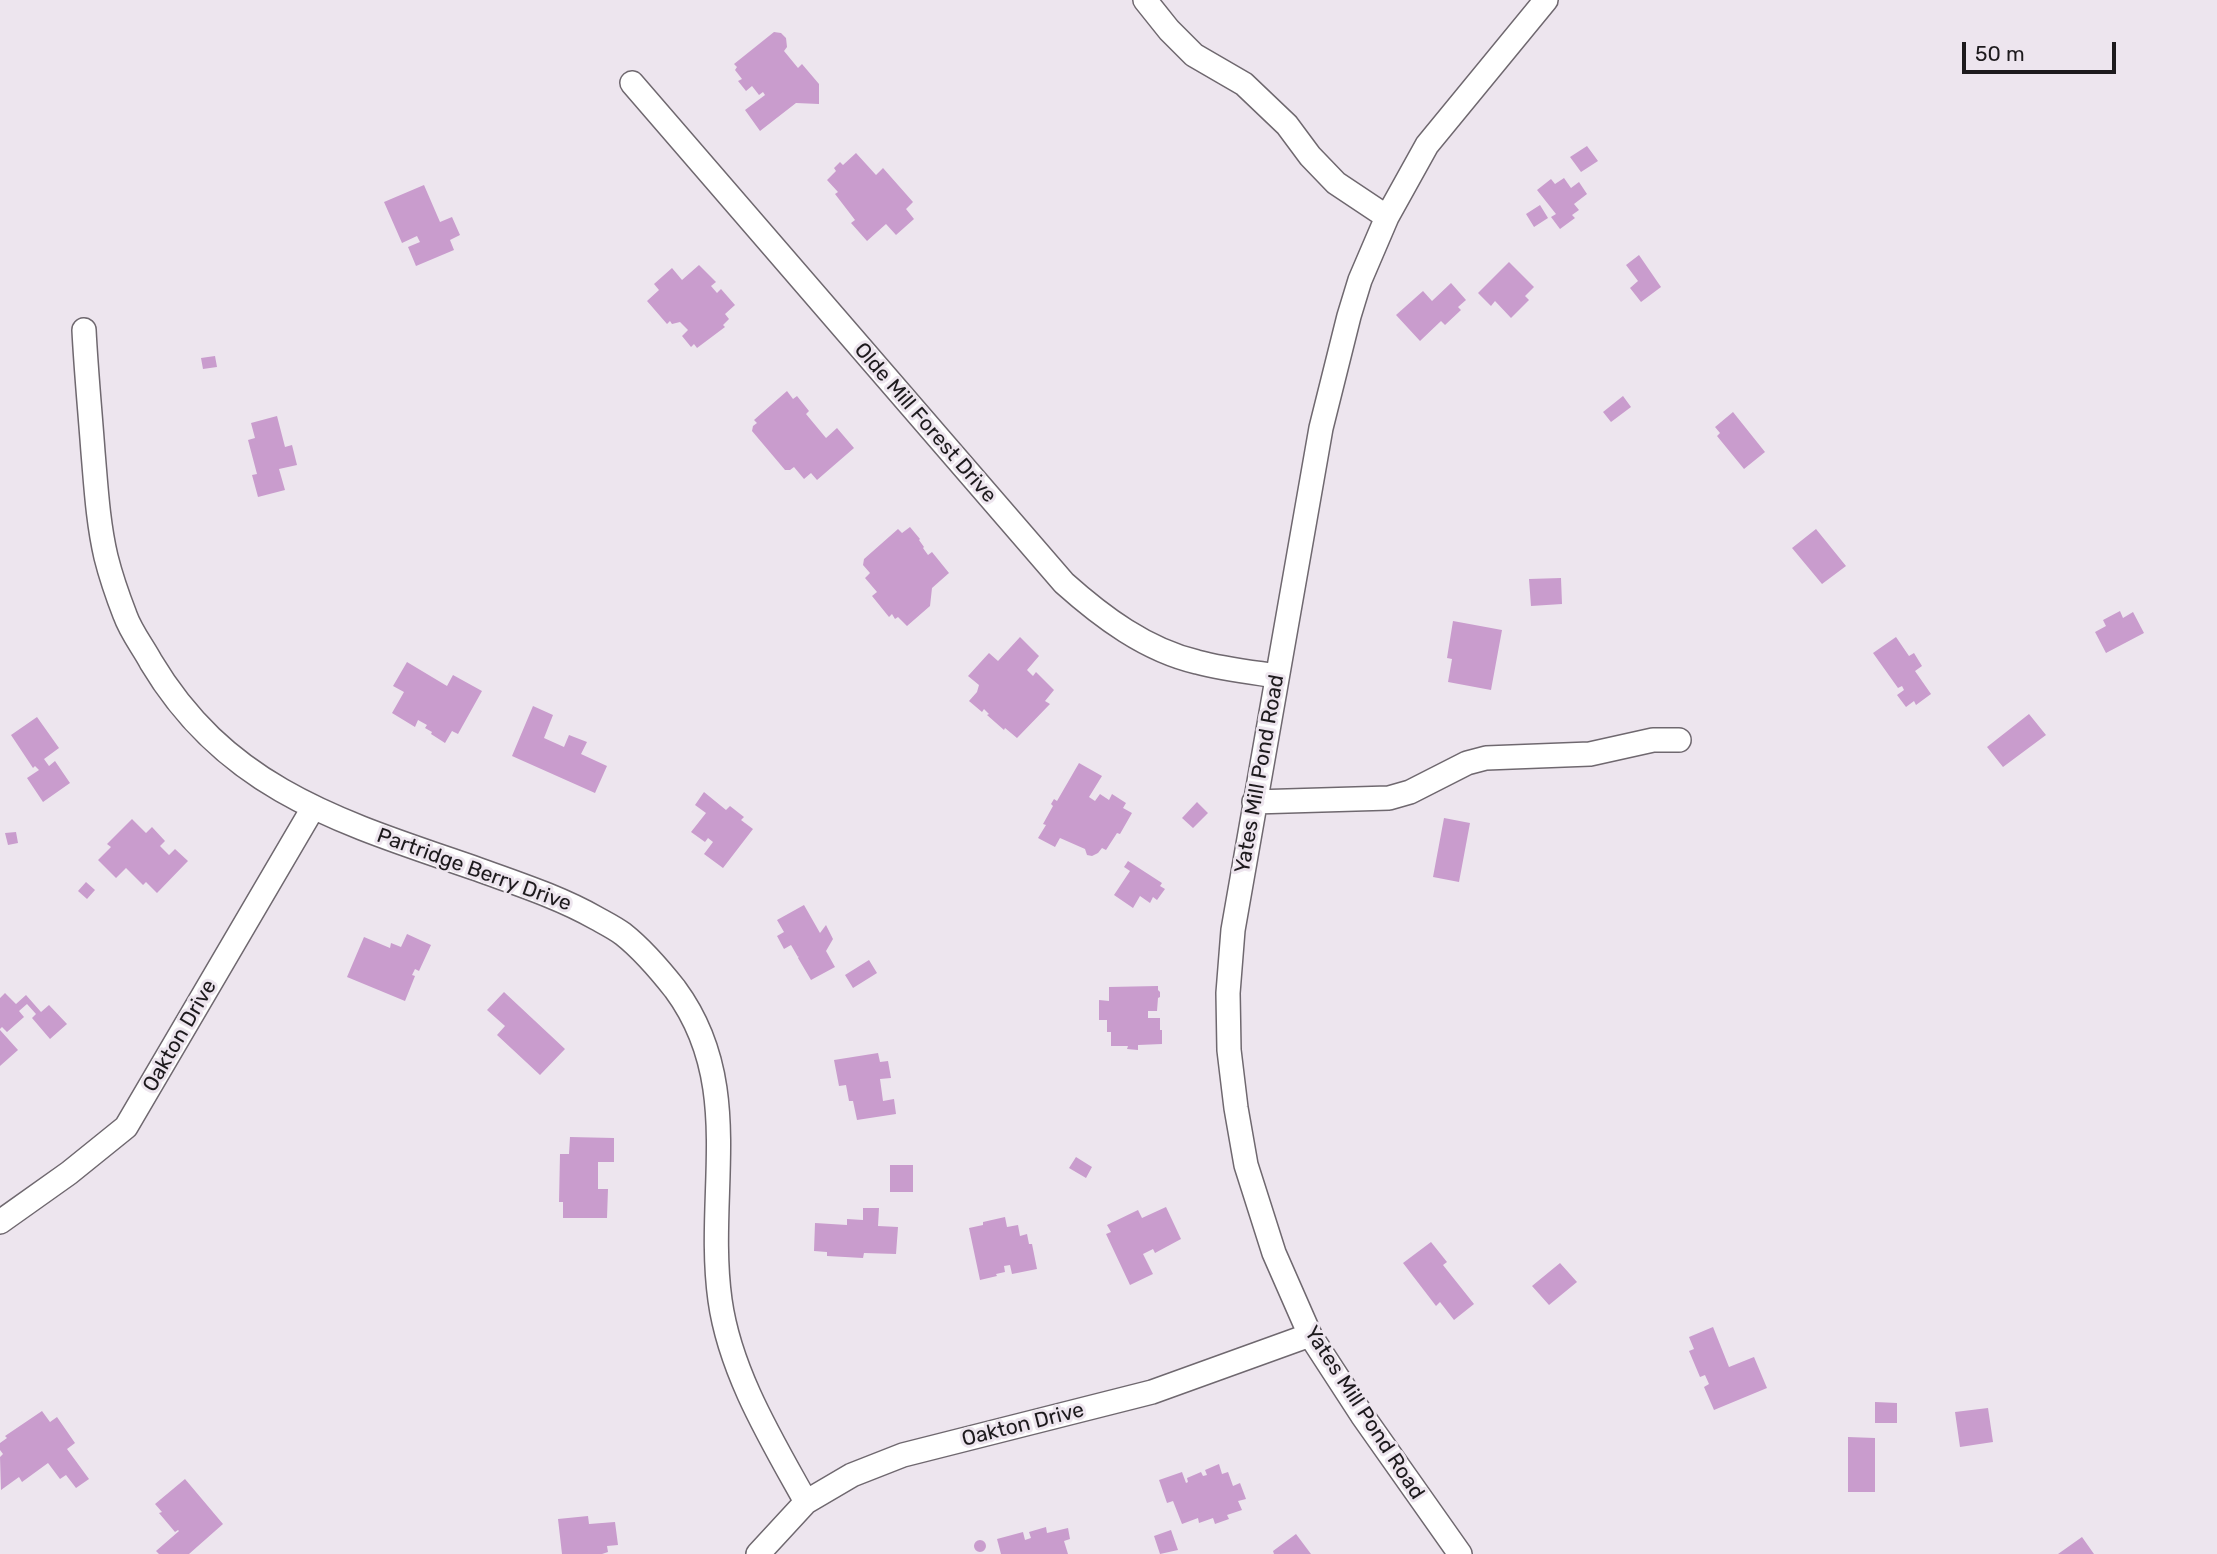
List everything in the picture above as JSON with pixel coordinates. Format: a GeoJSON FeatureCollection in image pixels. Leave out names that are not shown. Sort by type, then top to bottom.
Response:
{"type":"FeatureCollection","features":[{"type":"Feature","properties":{"kind":"street"},"geometry":{"type":"LineString","coordinates":[[1145,0],[1168,30],[1194,55],[1244,84],[1287,125],[1310,156],[1336,183],[1387,217]]}},
{"type":"Feature","properties":{"kind":"street","name":"Yates Mill Pond Road"},"geometry":{"type":"LineString","coordinates":[[1460,1554],[1362,1415],[1310,1335],[1274,1253],[1246,1166],[1229,1050],[1228,993],[1233,930],[1254,802],[1331,383],[1360,281],[1387,217],[1427,145],[1546,0]]}},
{"type":"Feature","properties":{"kind":"street","name":"Olde Mill Forest Drive"},"geometry":{"type":"LineString","coordinates":[[632,83],[1064,583],[1117,625],[1162,650],[1195,662],[1277,676]]}},
{"type":"Feature","properties":{"kind":"street","name":"Partridge Berry Drive"},"geometry":{"type":"LineString","coordinates":[[84,330],[98,513],[107,559],[125,618],[156,670],[187,714],[214,742],[267,783],[313,808],[358,828],[566,901],[622,933],[676,991],[700,1032],[715,1076],[719,1128],[717,1263],[727,1337],[769,1437],[806,1502]]}},
{"type":"Feature","properties":{"kind":"street"},"geometry":{"type":"LineString","coordinates":[[1254,802],[1389,798],[1410,792],[1467,763],[1486,758],[1590,754],[1653,740],[1679,740]]}},
{"type":"Feature","properties":{"kind":"street","name":"Oakton Drive"},"geometry":{"type":"LineString","coordinates":[[0,1222],[126,1127],[313,808]]}},
{"type":"Feature","properties":{"kind":"street","name":"Oakton Drive"},"geometry":{"type":"LineString","coordinates":[[758,1554],[806,1502],[852,1475],[903,1455],[1152,1392],[1310,1335]]}},
{"type":"Feature","properties":{"kind":"building"},"geometry":{"type":"Polygon","coordinates":[[[774,32],[781,33],[786,38],[787,47],[784,51],[798,68],[802,64],[819,84],[819,104],[796,103],[760,131],[745,110],[765,95],[763,92],[759,95],[752,86],[746,91],[738,81],[742,79],[734,64],[774,32]]]}},
{"type":"Feature","properties":{"kind":"building"},"geometry":{"type":"Polygon","coordinates":[[[1587,146],[1598,161],[1581,172],[1570,157],[1587,146]]]}},
{"type":"Feature","properties":{"kind":"building"},"geometry":{"type":"Polygon","coordinates":[[[856,153],[876,175],[883,168],[913,202],[906,209],[914,219],[896,235],[886,224],[867,241],[851,223],[855,220],[835,194],[838,192],[827,180],[840,162],[843,165],[856,153]]]}},
{"type":"Feature","properties":{"kind":"building"},"geometry":{"type":"Polygon","coordinates":[[[1564,178],[1571,188],[1579,182],[1587,194],[1574,204],[1579,210],[1572,215],[1575,218],[1560,229],[1551,217],[1556,214],[1537,190],[1551,179],[1555,184],[1564,178]]]}},
{"type":"Feature","properties":{"kind":"building"},"geometry":{"type":"Polygon","coordinates":[[[424,185],[440,222],[452,217],[460,235],[450,240],[454,250],[416,266],[408,247],[420,242],[417,236],[402,243],[384,202],[424,185]]]}},
{"type":"Feature","properties":{"kind":"building"},"geometry":{"type":"Polygon","coordinates":[[[1540,205],[1548,218],[1534,227],[1526,214],[1540,205]]]}},
{"type":"Feature","properties":{"kind":"building"},"geometry":{"type":"Polygon","coordinates":[[[1639,255],[1661,287],[1641,302],[1630,288],[1638,281],[1626,265],[1639,255]]]}},
{"type":"Feature","properties":{"kind":"building"},"geometry":{"type":"Polygon","coordinates":[[[1509,262],[1534,287],[1525,296],[1529,300],[1511,318],[1495,301],[1491,306],[1478,293],[1509,262]]]}},
{"type":"Feature","properties":{"kind":"building"},"geometry":{"type":"Polygon","coordinates":[[[699,265],[716,282],[711,286],[717,293],[721,289],[735,305],[725,314],[729,319],[723,325],[725,327],[697,348],[694,344],[691,347],[682,336],[688,330],[680,322],[672,324],[670,321],[667,324],[647,301],[659,290],[654,284],[672,268],[682,280],[699,265]]]}},
{"type":"Feature","properties":{"kind":"building"},"geometry":{"type":"Polygon","coordinates":[[[1451,283],[1466,300],[1458,307],[1461,310],[1445,325],[1441,321],[1420,341],[1396,315],[1423,291],[1432,301],[1451,283]]]}},
{"type":"Feature","properties":{"kind":"building"},"geometry":{"type":"Polygon","coordinates":[[[215,356],[217,367],[203,369],[201,358],[215,356]]]}},
{"type":"Feature","properties":{"kind":"building"},"geometry":{"type":"Polygon","coordinates":[[[787,391],[793,399],[797,396],[809,411],[806,414],[826,438],[837,428],[854,448],[817,480],[811,473],[804,479],[794,467],[785,470],[752,431],[757,423],[754,420],[787,391]]]}},
{"type":"Feature","properties":{"kind":"building"},"geometry":{"type":"Polygon","coordinates":[[[1623,396],[1631,407],[1611,422],[1603,412],[1623,396]]]}},
{"type":"Feature","properties":{"kind":"building"},"geometry":{"type":"Polygon","coordinates":[[[1733,412],[1765,452],[1744,469],[1717,436],[1720,433],[1715,427],[1733,412]]]}},
{"type":"Feature","properties":{"kind":"building"},"geometry":{"type":"Polygon","coordinates":[[[277,416],[285,447],[292,445],[297,465],[279,469],[285,490],[258,497],[252,475],[257,474],[248,440],[255,438],[251,423],[277,416]]]}},
{"type":"Feature","properties":{"kind":"building"},"geometry":{"type":"Polygon","coordinates":[[[910,527],[928,555],[932,552],[949,573],[932,588],[930,606],[907,626],[892,614],[889,617],[872,596],[877,592],[865,578],[870,573],[863,565],[864,559],[898,529],[902,533],[910,527]]]}},
{"type":"Feature","properties":{"kind":"building"},"geometry":{"type":"Polygon","coordinates":[[[1816,529],[1846,566],[1822,584],[1792,548],[1816,529]]]}},
{"type":"Feature","properties":{"kind":"building"},"geometry":{"type":"Polygon","coordinates":[[[1561,578],[1562,604],[1531,606],[1529,579],[1561,578]]]}},
{"type":"Feature","properties":{"kind":"building"},"geometry":{"type":"Polygon","coordinates":[[[2120,611],[2123,618],[2133,612],[2144,633],[2106,653],[2095,632],[2106,626],[2103,620],[2120,611]]]}},
{"type":"Feature","properties":{"kind":"building"},"geometry":{"type":"Polygon","coordinates":[[[1453,621],[1502,630],[1491,690],[1448,682],[1452,659],[1447,658],[1453,621]]]}},
{"type":"Feature","properties":{"kind":"building"},"geometry":{"type":"Polygon","coordinates":[[[1020,637],[1039,656],[1027,670],[1033,676],[1036,672],[1054,690],[1045,701],[1050,704],[1017,738],[1005,728],[1004,730],[984,709],[982,712],[969,701],[979,685],[968,676],[989,653],[998,661],[1020,637]]]}},
{"type":"Feature","properties":{"kind":"building"},"geometry":{"type":"Polygon","coordinates":[[[1896,637],[1909,656],[1914,653],[1922,666],[1915,671],[1931,694],[1916,705],[1914,701],[1906,707],[1897,695],[1904,690],[1902,686],[1898,688],[1873,653],[1896,637]]]}},
{"type":"Feature","properties":{"kind":"building"},"geometry":{"type":"Polygon","coordinates":[[[407,662],[447,686],[453,675],[482,691],[458,734],[452,731],[445,743],[425,728],[427,725],[418,720],[415,727],[392,713],[404,692],[393,686],[407,662]]]}},
{"type":"Feature","properties":{"kind":"building"},"geometry":{"type":"Polygon","coordinates":[[[533,706],[553,715],[544,738],[564,747],[569,735],[587,742],[581,754],[607,766],[595,793],[512,756],[533,706]]]}},
{"type":"Feature","properties":{"kind":"building"},"geometry":{"type":"Polygon","coordinates":[[[2029,714],[2046,735],[2003,767],[1987,747],[2029,714]]]}},
{"type":"Feature","properties":{"kind":"building"},"geometry":{"type":"Polygon","coordinates":[[[37,717],[59,748],[44,759],[49,766],[55,761],[70,783],[43,802],[27,778],[39,770],[35,766],[33,768],[11,735],[37,717]]]}},
{"type":"Feature","properties":{"kind":"building"},"geometry":{"type":"Polygon","coordinates":[[[1079,763],[1102,776],[1089,797],[1095,801],[1100,794],[1109,800],[1112,794],[1126,803],[1123,808],[1132,813],[1120,834],[1117,833],[1106,850],[1102,848],[1092,856],[1087,855],[1085,849],[1060,838],[1055,847],[1038,838],[1046,825],[1043,824],[1053,806],[1051,804],[1054,799],[1057,801],[1079,763]]]}},
{"type":"Feature","properties":{"kind":"building"},"geometry":{"type":"Polygon","coordinates":[[[704,792],[726,810],[730,806],[744,817],[741,820],[753,829],[723,868],[704,854],[713,842],[708,838],[705,842],[691,832],[706,813],[695,805],[704,792]]]}},
{"type":"Feature","properties":{"kind":"building"},"geometry":{"type":"Polygon","coordinates":[[[1197,802],[1208,813],[1193,828],[1182,818],[1197,802]]]}},
{"type":"Feature","properties":{"kind":"building"},"geometry":{"type":"Polygon","coordinates":[[[1444,818],[1470,823],[1459,882],[1433,877],[1444,818]]]}},
{"type":"Feature","properties":{"kind":"building"},"geometry":{"type":"Polygon","coordinates":[[[132,819],[146,833],[152,827],[165,841],[160,846],[169,855],[175,849],[188,861],[157,893],[146,882],[143,885],[126,868],[116,878],[98,860],[111,847],[107,844],[132,819]]]}},
{"type":"Feature","properties":{"kind":"building"},"geometry":{"type":"Polygon","coordinates":[[[16,832],[18,843],[8,845],[5,833],[16,832]]]}},
{"type":"Feature","properties":{"kind":"building"},"geometry":{"type":"Polygon","coordinates":[[[1128,861],[1162,883],[1160,886],[1165,889],[1157,900],[1153,897],[1150,903],[1140,896],[1133,908],[1114,895],[1130,871],[1124,867],[1128,861]]]}},
{"type":"Feature","properties":{"kind":"building"},"geometry":{"type":"Polygon","coordinates":[[[86,882],[95,890],[87,899],[78,891],[86,882]]]}},
{"type":"Feature","properties":{"kind":"building"},"geometry":{"type":"Polygon","coordinates":[[[804,905],[820,933],[826,925],[833,939],[826,951],[835,967],[811,980],[791,945],[784,949],[777,936],[784,932],[777,920],[804,905]]]}},
{"type":"Feature","properties":{"kind":"building"},"geometry":{"type":"Polygon","coordinates":[[[407,934],[431,945],[419,971],[415,969],[412,975],[415,976],[405,1001],[347,977],[364,937],[390,948],[391,943],[401,947],[407,934]]]}},
{"type":"Feature","properties":{"kind":"building"},"geometry":{"type":"Polygon","coordinates":[[[869,960],[877,973],[853,988],[845,975],[869,960]]]}},
{"type":"Feature","properties":{"kind":"building"},"geometry":{"type":"Polygon","coordinates":[[[1158,986],[1160,997],[1157,1011],[1148,1011],[1148,1018],[1160,1018],[1162,1044],[1138,1045],[1138,1050],[1127,1049],[1128,1046],[1111,1046],[1111,1032],[1107,1032],[1107,1020],[1099,1020],[1099,1000],[1109,1001],[1109,987],[1158,986]]]}},
{"type":"Feature","properties":{"kind":"building"},"geometry":{"type":"Polygon","coordinates":[[[504,992],[565,1049],[540,1075],[497,1035],[505,1026],[487,1010],[504,992]]]}},
{"type":"Feature","properties":{"kind":"building"},"geometry":{"type":"Polygon","coordinates":[[[5,993],[16,1004],[26,995],[41,1012],[49,1005],[67,1024],[50,1039],[32,1018],[36,1014],[27,1004],[19,1011],[24,1017],[7,1032],[2,1027],[0,1029],[0,998],[5,993]]]}},
{"type":"Feature","properties":{"kind":"building"},"geometry":{"type":"Polygon","coordinates":[[[0,1030],[18,1050],[0,1066],[0,1030]]]}},
{"type":"Feature","properties":{"kind":"building"},"geometry":{"type":"Polygon","coordinates":[[[878,1053],[880,1062],[888,1061],[891,1078],[880,1079],[883,1101],[894,1099],[896,1114],[857,1120],[846,1085],[839,1086],[834,1060],[878,1053]]]}},
{"type":"Feature","properties":{"kind":"building"},"geometry":{"type":"Polygon","coordinates":[[[570,1137],[614,1138],[614,1162],[598,1162],[598,1189],[608,1189],[607,1218],[563,1218],[563,1202],[559,1202],[560,1154],[569,1154],[570,1137]]]}},
{"type":"Feature","properties":{"kind":"building"},"geometry":{"type":"Polygon","coordinates":[[[1076,1157],[1092,1167],[1086,1178],[1069,1168],[1076,1157]]]}},
{"type":"Feature","properties":{"kind":"building"},"geometry":{"type":"Polygon","coordinates":[[[890,1165],[913,1165],[913,1192],[890,1192],[890,1165]]]}},
{"type":"Feature","properties":{"kind":"building"},"geometry":{"type":"Polygon","coordinates":[[[1166,1207],[1181,1239],[1155,1253],[1153,1249],[1143,1254],[1153,1274],[1130,1285],[1106,1234],[1111,1232],[1107,1225],[1138,1210],[1142,1218],[1166,1207]]]}},
{"type":"Feature","properties":{"kind":"building"},"geometry":{"type":"Polygon","coordinates":[[[863,1208],[879,1208],[878,1226],[898,1227],[896,1254],[864,1253],[863,1258],[827,1256],[827,1252],[814,1251],[815,1223],[847,1225],[847,1219],[863,1220],[863,1208]]]}},
{"type":"Feature","properties":{"kind":"building"},"geometry":{"type":"Polygon","coordinates":[[[1005,1217],[1007,1227],[1018,1225],[1020,1236],[1027,1234],[1037,1269],[1012,1274],[1010,1265],[1004,1266],[1005,1272],[980,1280],[969,1228],[1005,1217]]]}},
{"type":"Feature","properties":{"kind":"building"},"geometry":{"type":"Polygon","coordinates":[[[1431,1242],[1447,1262],[1443,1265],[1474,1304],[1454,1320],[1440,1302],[1436,1306],[1403,1263],[1431,1242]]]}},
{"type":"Feature","properties":{"kind":"building"},"geometry":{"type":"Polygon","coordinates":[[[1560,1263],[1577,1282],[1549,1305],[1532,1286],[1560,1263]]]}},
{"type":"Feature","properties":{"kind":"building"},"geometry":{"type":"Polygon","coordinates":[[[1713,1327],[1729,1367],[1754,1357],[1767,1388],[1714,1410],[1704,1387],[1709,1384],[1705,1375],[1700,1377],[1689,1351],[1694,1349],[1689,1337],[1713,1327]]]}},
{"type":"Feature","properties":{"kind":"building"},"geometry":{"type":"Polygon","coordinates":[[[1875,1402],[1897,1403],[1897,1423],[1875,1423],[1875,1402]]]}},
{"type":"Feature","properties":{"kind":"building"},"geometry":{"type":"Polygon","coordinates":[[[1988,1408],[1993,1442],[1960,1447],[1955,1412],[1988,1408]]]}},
{"type":"Feature","properties":{"kind":"building"},"geometry":{"type":"Polygon","coordinates":[[[42,1411],[50,1422],[57,1417],[75,1443],[67,1449],[89,1479],[76,1488],[66,1475],[60,1479],[48,1463],[22,1482],[19,1477],[1,1490],[0,1457],[3,1454],[0,1443],[7,1438],[5,1436],[42,1411]]]}},
{"type":"Feature","properties":{"kind":"building"},"geometry":{"type":"Polygon","coordinates":[[[1848,1437],[1875,1438],[1875,1492],[1848,1492],[1848,1437]]]}},
{"type":"Feature","properties":{"kind":"building"},"geometry":{"type":"Polygon","coordinates":[[[1219,1464],[1222,1474],[1228,1472],[1233,1486],[1240,1483],[1246,1499],[1238,1501],[1242,1510],[1227,1515],[1229,1519],[1215,1524],[1213,1518],[1199,1523],[1198,1518],[1182,1524],[1173,1501],[1167,1503],[1159,1480],[1182,1472],[1186,1483],[1187,1478],[1201,1472],[1203,1476],[1207,1475],[1205,1470],[1219,1464]]]}},
{"type":"Feature","properties":{"kind":"building"},"geometry":{"type":"Polygon","coordinates":[[[185,1479],[223,1524],[189,1554],[159,1554],[156,1551],[179,1531],[175,1532],[155,1504],[185,1479]]]}},
{"type":"Feature","properties":{"kind":"building"},"geometry":{"type":"Polygon","coordinates":[[[588,1516],[589,1524],[615,1522],[618,1545],[607,1546],[608,1552],[602,1554],[562,1554],[558,1519],[588,1516]]]}},
{"type":"Feature","properties":{"kind":"building"},"geometry":{"type":"Polygon","coordinates":[[[1046,1527],[1047,1533],[1068,1528],[1070,1539],[1064,1541],[1068,1554],[1001,1554],[997,1539],[1023,1532],[1025,1540],[1031,1538],[1029,1532],[1046,1527]]]}},
{"type":"Feature","properties":{"kind":"building"},"geometry":{"type":"Polygon","coordinates":[[[1171,1530],[1178,1550],[1160,1554],[1154,1536],[1171,1530]]]}},
{"type":"Feature","properties":{"kind":"building"},"geometry":{"type":"Polygon","coordinates":[[[1296,1534],[1311,1554],[1274,1554],[1273,1551],[1296,1534]]]}},
{"type":"Feature","properties":{"kind":"building"},"geometry":{"type":"Polygon","coordinates":[[[2082,1537],[2094,1554],[2058,1554],[2082,1537]]]}},
{"type":"Feature","properties":{"kind":"building"},"geometry":{"type":"Polygon","coordinates":[[[980,1540],[986,1546],[980,1552],[974,1546],[980,1540]]]}}]}
